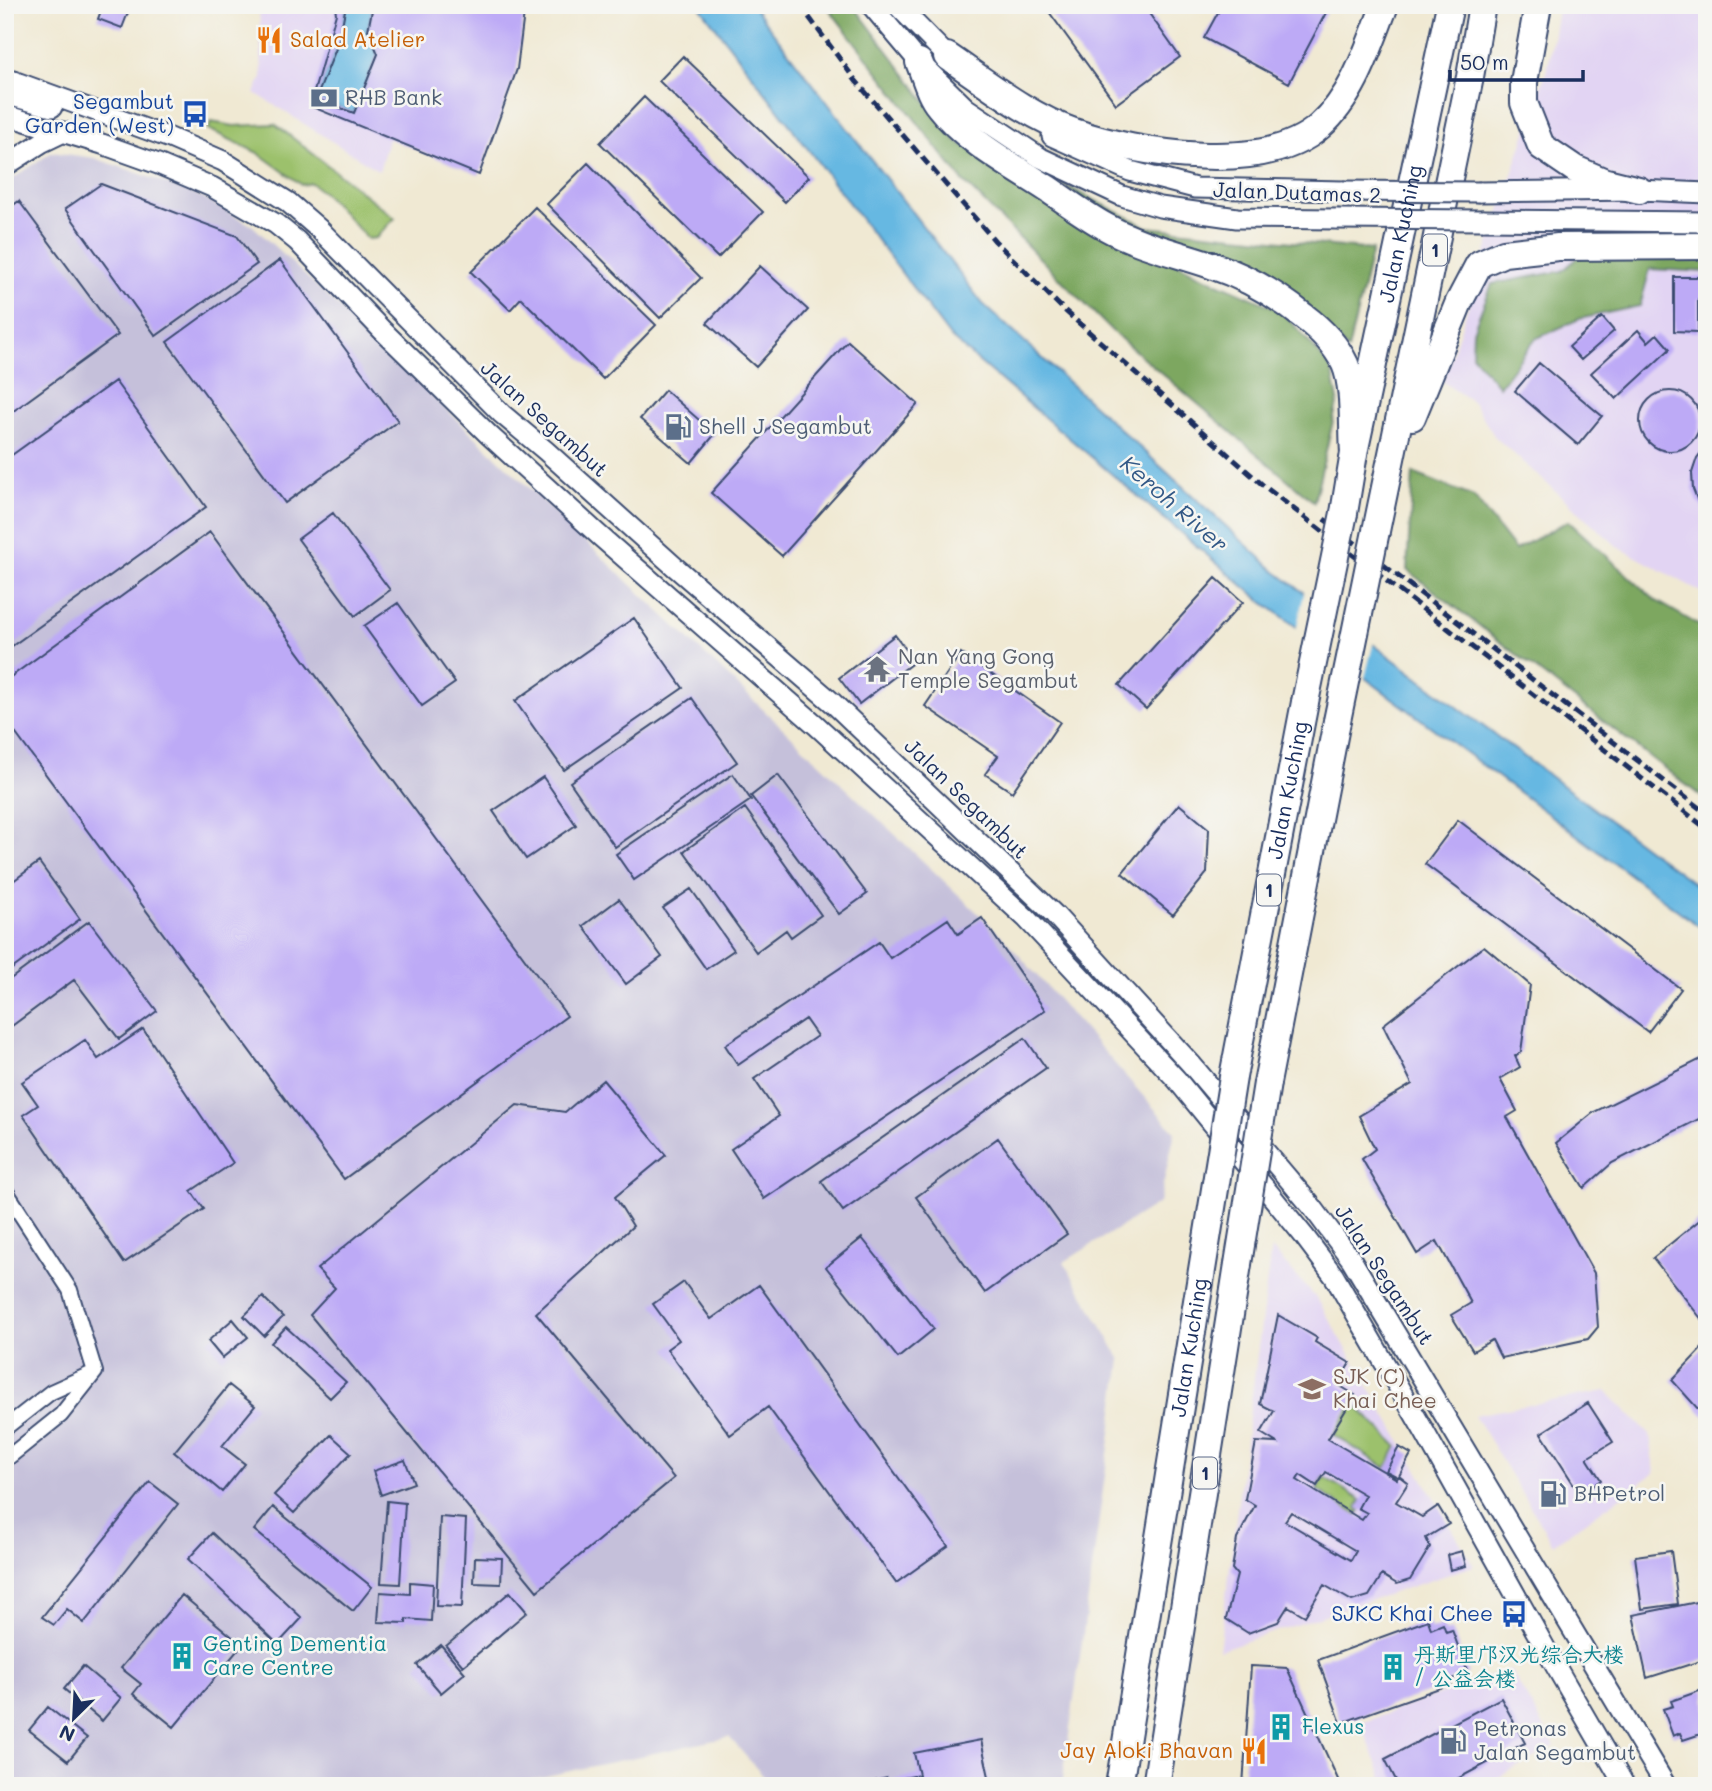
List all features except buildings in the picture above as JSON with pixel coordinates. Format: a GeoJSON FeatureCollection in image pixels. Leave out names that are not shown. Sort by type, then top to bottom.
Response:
{"type":"FeatureCollection","features":[{"type":"Feature","properties":{"kind":"highway"},"geometry":{"type":"LineString","coordinates":[[947,56],[1017,110],[1073,132],[1144,150],[1221,157],[1276,148],[1300,139],[1320,127],[1352,83],[1385,5]]}},
{"type":"Feature","properties":{"kind":"highway","name":"Jalan Kuching"},"geometry":{"type":"LineString","coordinates":[[1119,1786],[1233,1077],[1354,453],[1450,5]]}},
{"type":"Feature","properties":{"kind":"highway","name":"Jalan Kuching"},"geometry":{"type":"LineString","coordinates":[[1156,1786],[1267,1083],[1337,721],[1470,77],[1482,5]]}},
{"type":"Feature","properties":{"kind":"highway"},"geometry":{"type":"LineString","coordinates":[[1538,5],[1524,82],[1524,103],[1541,146],[1575,169],[1603,181],[1639,190]]}},
{"type":"Feature","properties":{"kind":"highway"},"geometry":{"type":"LineString","coordinates":[[919,62],[936,102],[949,118],[972,137],[1106,228],[1174,254],[1213,265],[1257,285],[1314,324],[1337,351],[1349,377],[1354,453]]}},
{"type":"Feature","properties":{"kind":"highway"},"geometry":{"type":"LineString","coordinates":[[1389,473],[1460,302],[1479,264],[1504,253],[1558,247],[1707,246]]}},
{"type":"Feature","properties":{"kind":"main road","name":"Jalan Dutamas 2"},"geometry":{"type":"LineString","coordinates":[[871,5],[919,62],[966,108],[1041,158],[1122,196],[1160,207],[1237,218],[1707,222]]}},
{"type":"Feature","properties":{"kind":"main road"},"geometry":{"type":"LineString","coordinates":[[897,5],[947,56]]}},
{"type":"Feature","properties":{"kind":"main road","name":"Jalan Segambut"},"geometry":{"type":"LineString","coordinates":[[5,78],[170,138],[223,161],[288,202],[319,229],[502,414],[833,703],[1055,915],[1191,1064],[1313,1208],[1351,1259],[1666,1786]]}},
{"type":"Feature","properties":{"kind":"main road"},"geometry":{"type":"LineString","coordinates":[[5,97],[36,102],[138,136],[261,186]]}},
{"type":"Feature","properties":{"kind":"main road","name":"Jalan Dutamas 2"},"geometry":{"type":"LineString","coordinates":[[1017,110],[1052,136],[1130,171],[1195,188],[1343,191],[1639,190],[1707,194]]}},
{"type":"Feature","properties":{"kind":"main road"},"geometry":{"type":"LineString","coordinates":[[1017,110],[1009,116],[1012,124],[1037,141],[1186,210]]}},
{"type":"Feature","properties":{"kind":"main road","name":"Jalan Segambut"},"geometry":{"type":"LineString","coordinates":[[5,115],[158,164],[212,187],[276,224],[297,241],[382,330],[498,443],[816,725],[1035,927],[1177,1080],[1334,1276],[1625,1786]]}},
{"type":"Feature","properties":{"kind":"main road"},"geometry":{"type":"LineString","coordinates":[[5,166],[64,132]]}},
{"type":"Feature","properties":{"kind":"street"},"geometry":{"type":"LineString","coordinates":[[5,1190],[70,1290],[95,1372]]}},
{"type":"Feature","properties":{"kind":"street"},"geometry":{"type":"LineString","coordinates":[[5,1428],[51,1392],[95,1372]]}},
{"type":"Feature","properties":{"kind":"street"},"geometry":{"type":"LineString","coordinates":[[5,1460],[61,1415],[95,1372]]}},
{"type":"Feature","properties":{"kind":"shaded area"},"geometry":{"type":"Polygon","coordinates":[[[259,5],[412,5],[412,55],[379,171],[255,93],[262,77],[259,5]]]}},
{"type":"Feature","properties":{"kind":"shaded area"},"geometry":{"type":"Polygon","coordinates":[[[1559,5],[1707,5],[1707,595],[1618,547],[1495,437],[1473,402],[1443,382],[1548,66],[1559,5]]]}},
{"type":"Feature","properties":{"kind":"shaded area"},"geometry":{"type":"Polygon","coordinates":[[[52,152],[94,158],[138,173],[197,195],[253,226],[1002,936],[1175,1132],[1159,1203],[1064,1262],[1121,1360],[1062,1786],[772,1786],[729,1737],[500,1786],[5,1786],[5,184],[52,152]]]}},
{"type":"Feature","properties":{"kind":"shaded area","name":"SJK (C) Khai Chee"},"geometry":{"type":"Polygon","coordinates":[[[1271,1248],[1318,1300],[1474,1566],[1219,1650],[1271,1248]]]}},
{"type":"Feature","properties":{"kind":"shaded area"},"geometry":{"type":"Polygon","coordinates":[[[1606,1391],[1650,1435],[1655,1473],[1553,1544],[1474,1415],[1606,1391]]]}},
{"type":"Feature","properties":{"kind":"shaded area"},"geometry":{"type":"Polygon","coordinates":[[[1510,1669],[1555,1746],[1483,1786],[1386,1786],[1361,1723],[1510,1669]]]}},
{"type":"Feature","properties":{"kind":"green space"},"geometry":{"type":"Polygon","coordinates":[[[826,5],[853,5],[956,141],[1197,274],[1282,311],[1332,369],[1338,400],[1314,502],[1114,333],[963,181],[826,5]]]}},
{"type":"Feature","properties":{"kind":"green space"},"geometry":{"type":"Polygon","coordinates":[[[211,122],[234,126],[275,124],[395,218],[376,238],[368,239],[311,183],[302,185],[258,153],[208,129],[211,122]]]}},
{"type":"Feature","properties":{"kind":"green space"},"geometry":{"type":"Polygon","coordinates":[[[1059,182],[1147,227],[1372,250],[1348,350],[1296,299],[1113,225],[1059,182]]]}},
{"type":"Feature","properties":{"kind":"green space"},"geometry":{"type":"Polygon","coordinates":[[[1707,255],[1707,272],[1650,269],[1640,306],[1579,319],[1535,339],[1499,387],[1472,355],[1473,331],[1492,284],[1562,271],[1580,256],[1707,255]]]}},
{"type":"Feature","properties":{"kind":"green space"},"geometry":{"type":"Polygon","coordinates":[[[1413,473],[1474,497],[1515,550],[1568,521],[1655,600],[1707,630],[1707,801],[1407,570],[1413,473]]]}},
{"type":"Feature","properties":{"kind":"green space"},"geometry":{"type":"Polygon","coordinates":[[[1353,1403],[1397,1446],[1386,1468],[1334,1435],[1353,1403]]]}},
{"type":"Feature","properties":{"kind":"green space"},"geometry":{"type":"Polygon","coordinates":[[[1324,1477],[1361,1500],[1357,1515],[1317,1490],[1324,1477]]]}},
{"type":"Feature","properties":{"kind":"water"},"geometry":{"type":"Polygon","coordinates":[[[346,5],[373,5],[368,30],[378,54],[354,113],[316,99],[339,41],[346,5]]]}},
{"type":"Feature","properties":{"kind":"water","name":"Keroh River"},"geometry":{"type":"Polygon","coordinates":[[[699,5],[752,5],[983,304],[1276,572],[1707,893],[1707,932],[1259,599],[951,338],[699,5]]]}},
{"type":"Feature","properties":{"kind":"pier"},"geometry":{"type":"Polygon","coordinates":[[[1305,589],[1374,641],[1364,681],[1296,631],[1305,589]]]}},
{"type":"Feature","properties":{"kind":"railway"},"geometry":{"type":"LineString","coordinates":[[800,5],[856,81],[995,241],[1063,309],[1264,486],[1707,829]]}},
{"type":"Feature","properties":{"kind":"railway"},"geometry":{"type":"LineString","coordinates":[[1324,519],[1707,814]]}},
{"type":"Feature","properties":{"kind":"place","name":"Salad Atelier"},"geometry":{"type":"Point","coordinates":[269,40]}},
{"type":"Feature","properties":{"kind":"place","name":"RHB Bank"},"geometry":{"type":"Point","coordinates":[324,98]}},
{"type":"Feature","properties":{"kind":"place","name":"Segambut Garden (West)"},"geometry":{"type":"Point","coordinates":[195,114]}},
{"type":"Feature","properties":{"kind":"place","name":"Shell J Segambut"},"geometry":{"type":"Point","coordinates":[678,427]}},
{"type":"Feature","properties":{"kind":"place","name":"Nan Yang Gong Temple Segambut"},"geometry":{"type":"Point","coordinates":[877,669]}},
{"type":"Feature","properties":{"kind":"place","name":"SJK (C) Khai Chee"},"geometry":{"type":"Point","coordinates":[1312,1389]}},
{"type":"Feature","properties":{"kind":"place","name":"BHPetrol"},"geometry":{"type":"Point","coordinates":[1553,1494]}},
{"type":"Feature","properties":{"kind":"place","name":"SJKC Khai Chee"},"geometry":{"type":"Point","coordinates":[1514,1614]}},
{"type":"Feature","properties":{"kind":"place","name":"Genting Dementia Care Centre"},"geometry":{"type":"Point","coordinates":[182,1656]}},
{"type":"Feature","properties":{"kind":"place","name":"丹斯里邝汉光综合大楼 / 公益会楼"},"geometry":{"type":"Point","coordinates":[1393,1667]}},
{"type":"Feature","properties":{"kind":"place","name":"Flexus"},"geometry":{"type":"Point","coordinates":[1281,1727]}},
{"type":"Feature","properties":{"kind":"place","name":"Petronas Jalan Segambut"},"geometry":{"type":"Point","coordinates":[1453,1741]}},
{"type":"Feature","properties":{"kind":"place","name":"Jay Aloki Bhavan"},"geometry":{"type":"Point","coordinates":[1254,1751]}}]}
